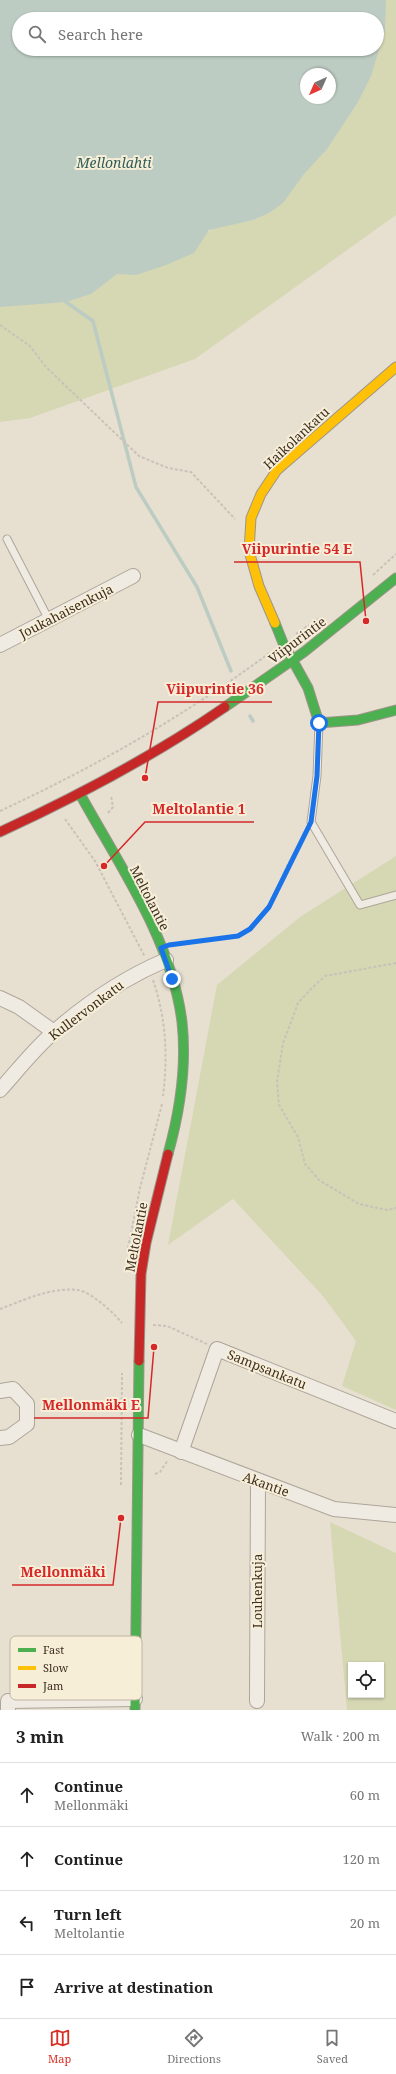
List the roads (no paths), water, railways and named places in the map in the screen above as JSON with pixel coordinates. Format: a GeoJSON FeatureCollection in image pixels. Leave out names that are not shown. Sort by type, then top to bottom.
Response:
{"type":"FeatureCollection","features":[{"type":"Feature","properties":{"kind":"street","name":"Haikolankatu"},"geometry":{"type":"LineString","coordinates":[[319,723],[308,688],[283,643],[257,579],[249,551],[251,518],[260,494],[277,470],[396,367]]}},
{"type":"Feature","properties":{"kind":"street","name":"Joukahaisenkuja"},"geometry":{"type":"LineString","coordinates":[[0,645],[133,576]]}},
{"type":"Feature","properties":{"kind":"street","name":"Viipurintie"},"geometry":{"type":"LineString","coordinates":[[0,832],[57,806],[162,748],[293,660],[396,578]]}},
{"type":"Feature","properties":{"kind":"street"},"geometry":{"type":"LineString","coordinates":[[319,723],[341,723],[368,719],[396,710]]}},
{"type":"Feature","properties":{"kind":"street","name":"Meltolantie"},"geometry":{"type":"LineString","coordinates":[[80,794],[137,900],[163,954],[177,996],[185,1047],[180,1104],[148,1230],[141,1274],[139,1324],[136,1636]]}},
{"type":"Feature","properties":{"kind":"street","name":"Kullervonkatu"},"geometry":{"type":"LineString","coordinates":[[0,1090],[54,1032],[147,961],[163,954]]}},
{"type":"Feature","properties":{"kind":"street"},"geometry":{"type":"LineString","coordinates":[[0,998],[19,1007],[54,1032]]}},
{"type":"Feature","properties":{"kind":"street","name":"Sampsankatu"},"geometry":{"type":"LineString","coordinates":[[181,1452],[217,1349],[396,1421]]}},
{"type":"Feature","properties":{"kind":"street"},"geometry":{"type":"LineString","coordinates":[[0,1391],[13,1389],[27,1404],[27,1424],[9,1437],[0,1438]]}},
{"type":"Feature","properties":{"kind":"street","name":"Akantie"},"geometry":{"type":"LineString","coordinates":[[139,1435],[334,1509],[396,1515]]}},
{"type":"Feature","properties":{"kind":"street","name":"Louhenkuja"},"geometry":{"type":"LineString","coordinates":[[257,1701],[258,1481]]}},
{"type":"Feature","properties":{"kind":"street"},"geometry":{"type":"LineString","coordinates":[[5,1704],[135,1704]]}},
{"type":"Feature","properties":{"kind":"lane"},"geometry":{"type":"LineString","coordinates":[[7,539],[49,620]]}},
{"type":"Feature","properties":{"kind":"lane"},"geometry":{"type":"LineString","coordinates":[[319,723],[317,776],[311,822],[360,905],[396,895]]}},
{"type":"Feature","properties":{"kind":"water","name":"Mellonlahti"},"geometry":{"type":"Polygon","coordinates":[[[0,0],[386,0],[384,33],[384,12],[12,12],[12,56],[377,56],[371,76],[358,102],[327,149],[304,174],[283,203],[269,213],[253,220],[209,230],[194,253],[166,265],[136,275],[117,274],[91,294],[66,302],[0,307],[0,0]]]}},
{"type":"Feature","properties":{"kind":"waterway"},"geometry":{"type":"LineString","coordinates":[[66,302],[93,321],[136,487],[197,587],[231,671]]}},
{"type":"Feature","properties":{"kind":"waterway"},"geometry":{"type":"LineString","coordinates":[[250,716],[253,721]]}},
{"type":"Feature","properties":{"kind":"place","name":"Viipurintie 54 E"},"geometry":{"type":"Point","coordinates":[366,621]}},
{"type":"Feature","properties":{"kind":"place","name":"Viipurintie 36"},"geometry":{"type":"Point","coordinates":[145,778]}},
{"type":"Feature","properties":{"kind":"place","name":"Meltolantie 1"},"geometry":{"type":"Point","coordinates":[104,866]}},
{"type":"Feature","properties":{"kind":"place","name":"Mellonmäki E"},"geometry":{"type":"Point","coordinates":[154,1347]}},
{"type":"Feature","properties":{"kind":"place","name":"Mellonmäki"},"geometry":{"type":"Point","coordinates":[121,1518]}}]}
